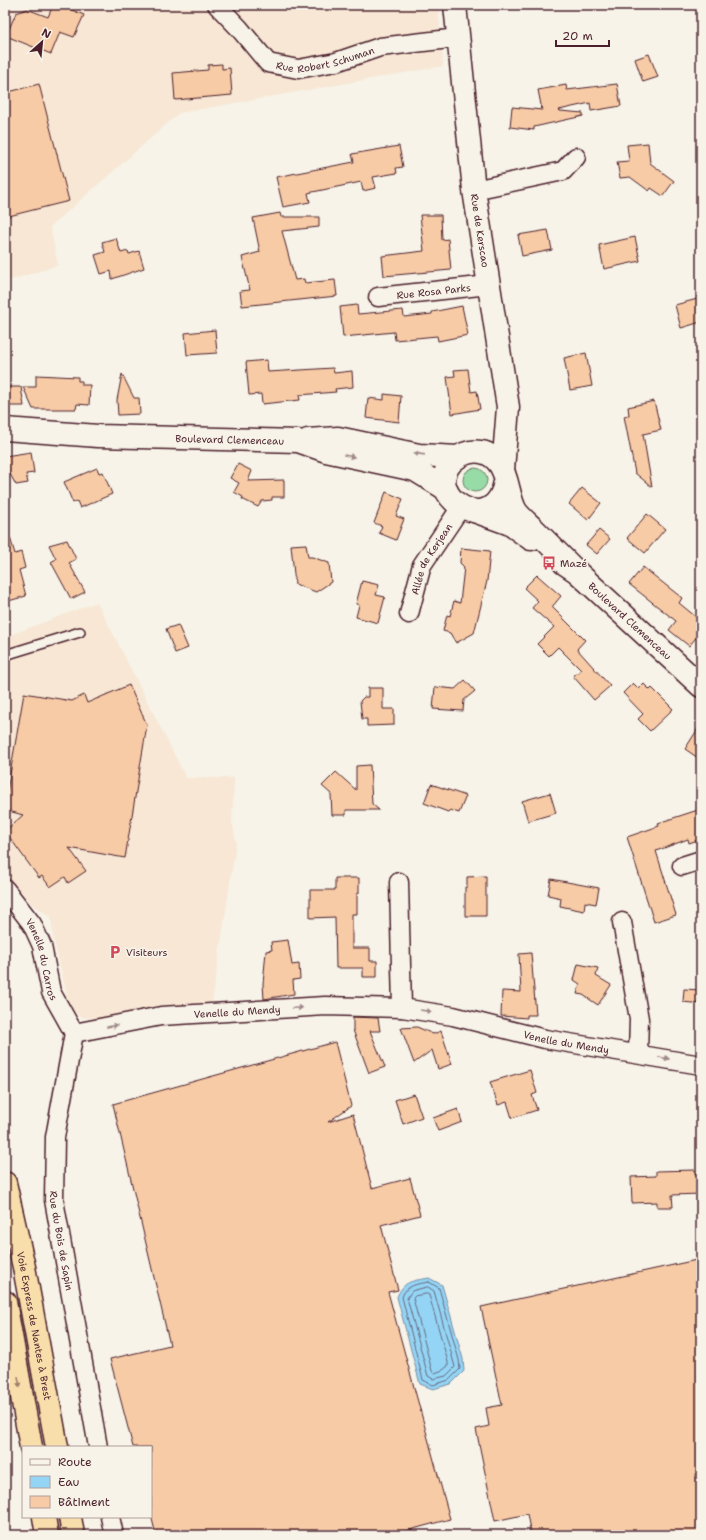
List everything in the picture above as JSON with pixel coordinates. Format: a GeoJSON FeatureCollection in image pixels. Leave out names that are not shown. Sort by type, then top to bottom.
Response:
{"type":"FeatureCollection","features":[{"type":"Feature","properties":{"kind":"highway","name":"Voie Express de Nantes à Brest"},"geometry":{"type":"LineString","coordinates":[[5,1182],[24,1267],[57,1446]]}},
{"type":"Feature","properties":{"kind":"highway"},"geometry":{"type":"LineString","coordinates":[[5,1302],[31,1446]]}},
{"type":"Feature","properties":{"kind":"highway"},"geometry":{"type":"LineString","coordinates":[[44,1518],[47,1535]]}},
{"type":"Feature","properties":{"kind":"highway"},"geometry":{"type":"LineString","coordinates":[[70,1518],[73,1535]]}},
{"type":"Feature","properties":{"kind":"street","name":"Rue Robert Schuman"},"geometry":{"type":"LineString","coordinates":[[217,5],[239,28],[268,63],[298,70],[336,62],[380,47],[458,38]]}},
{"type":"Feature","properties":{"kind":"street","name":"Rue de Kerscao"},"geometry":{"type":"LineString","coordinates":[[455,5],[474,190],[507,400],[504,476]]}},
{"type":"Feature","properties":{"kind":"street"},"geometry":{"type":"LineString","coordinates":[[474,190],[563,171],[576,157]]}},
{"type":"Feature","properties":{"kind":"street","name":"Rue Rosa Parks"},"geometry":{"type":"LineString","coordinates":[[378,297],[489,285]]}},
{"type":"Feature","properties":{"kind":"street"},"geometry":{"type":"LineString","coordinates":[[504,476],[504,491],[499,500],[492,506],[483,510],[467,509],[454,503],[446,489],[447,471],[464,454],[488,439],[505,422]]}},
{"type":"Feature","properties":{"kind":"street","name":"Boulevard Clemenceau"},"geometry":{"type":"LineString","coordinates":[[5,429],[98,436],[298,441],[326,451],[415,470],[446,489]]}},
{"type":"Feature","properties":{"kind":"street"},"geometry":{"type":"LineString","coordinates":[[298,441],[338,438],[419,455],[481,452],[490,456],[498,462],[504,476],[510,500],[518,513],[576,571]]}},
{"type":"Feature","properties":{"kind":"street","name":"Boulevard Clemenceau"},"geometry":{"type":"LineString","coordinates":[[467,509],[510,524],[576,571],[701,686]]}},
{"type":"Feature","properties":{"kind":"street","name":"Allée de Kerjean"},"geometry":{"type":"LineString","coordinates":[[409,614],[422,565],[467,509]]}},
{"type":"Feature","properties":{"kind":"street"},"geometry":{"type":"LineString","coordinates":[[682,866],[701,860]]}},
{"type":"Feature","properties":{"kind":"street"},"geometry":{"type":"LineString","coordinates":[[399,882],[402,1008]]}},
{"type":"Feature","properties":{"kind":"street","name":"Venelle du Carros"},"geometry":{"type":"LineString","coordinates":[[5,889],[32,924],[42,946],[51,992],[74,1034]]}},
{"type":"Feature","properties":{"kind":"street"},"geometry":{"type":"LineString","coordinates":[[622,922],[639,1019],[638,1053]]}},
{"type":"Feature","properties":{"kind":"street","name":"Venelle du Mendy"},"geometry":{"type":"LineString","coordinates":[[74,1034],[161,1016],[325,1006],[402,1008],[453,1016],[544,1039],[638,1053],[701,1065]]}},
{"type":"Feature","properties":{"kind":"street","name":"Rue du Bois de Sapin"},"geometry":{"type":"LineString","coordinates":[[74,1034],[55,1137],[54,1200],[98,1446]]}},
{"type":"Feature","properties":{"kind":"street"},"geometry":{"type":"LineString","coordinates":[[110,1518],[114,1535]]}},
{"type":"Feature","properties":{"kind":"lane"},"geometry":{"type":"LineString","coordinates":[[5,655],[80,632]]}},
{"type":"Feature","properties":{"kind":"shaded area"},"geometry":{"type":"Polygon","coordinates":[[[5,5],[438,5],[443,66],[179,113],[50,227],[58,265],[5,282],[5,5]]]}},
{"type":"Feature","properties":{"kind":"shaded area"},"geometry":{"type":"Polygon","coordinates":[[[97,602],[186,778],[234,778],[232,820],[236,843],[211,1008],[104,1019],[80,1017],[70,1007],[54,941],[51,917],[32,904],[5,875],[5,637],[97,602]]]}},
{"type":"Feature","properties":{"kind":"green space"},"geometry":{"type":"Polygon","coordinates":[[[475,468],[483,472],[487,480],[483,488],[475,492],[467,488],[463,480],[467,472],[475,468]]]}},
{"type":"Feature","properties":{"kind":"water"},"geometry":{"type":"Polygon","coordinates":[[[429,1278],[442,1285],[463,1359],[464,1371],[451,1384],[433,1389],[420,1384],[397,1297],[406,1284],[429,1278]]]}},
{"type":"Feature","properties":{"kind":"building"},"geometry":{"type":"Polygon","coordinates":[[[53,5],[60,5],[84,15],[74,37],[60,32],[51,54],[6,36],[16,13],[27,9],[48,17],[53,5]]]}},
{"type":"Feature","properties":{"kind":"building"},"geometry":{"type":"Polygon","coordinates":[[[649,54],[658,77],[643,82],[635,59],[649,54]]]}},
{"type":"Feature","properties":{"kind":"building"},"geometry":{"type":"Polygon","coordinates":[[[222,64],[222,69],[230,68],[232,95],[175,100],[173,73],[208,70],[208,65],[222,64]]]}},
{"type":"Feature","properties":{"kind":"building"},"geometry":{"type":"Polygon","coordinates":[[[39,84],[69,201],[5,217],[5,93],[39,84]]]}},
{"type":"Feature","properties":{"kind":"building"},"geometry":{"type":"Polygon","coordinates":[[[617,84],[621,106],[591,111],[590,103],[559,110],[583,113],[583,116],[534,127],[534,130],[510,127],[512,107],[542,110],[538,90],[566,85],[567,90],[617,84]]]}},
{"type":"Feature","properties":{"kind":"building"},"geometry":{"type":"Polygon","coordinates":[[[648,143],[650,163],[674,181],[663,196],[651,188],[649,191],[630,177],[620,178],[617,162],[629,161],[627,145],[648,143]]]}},
{"type":"Feature","properties":{"kind":"building"},"geometry":{"type":"Polygon","coordinates":[[[399,146],[403,167],[396,168],[397,173],[373,177],[376,188],[363,191],[361,182],[308,193],[310,202],[283,207],[276,177],[354,162],[352,154],[399,146]]]}},
{"type":"Feature","properties":{"kind":"building"},"geometry":{"type":"Polygon","coordinates":[[[280,213],[281,217],[319,217],[319,227],[282,231],[295,280],[304,279],[305,283],[335,280],[337,296],[242,306],[240,291],[250,290],[242,257],[260,252],[253,218],[280,213]]]}},
{"type":"Feature","properties":{"kind":"building"},"geometry":{"type":"Polygon","coordinates":[[[420,215],[441,215],[442,240],[448,239],[451,270],[384,276],[382,256],[424,251],[420,215]]]}},
{"type":"Feature","properties":{"kind":"building"},"geometry":{"type":"Polygon","coordinates":[[[548,230],[552,250],[522,256],[518,235],[548,230]]]}},
{"type":"Feature","properties":{"kind":"building"},"geometry":{"type":"Polygon","coordinates":[[[635,237],[640,261],[604,269],[599,245],[635,237]]]}},
{"type":"Feature","properties":{"kind":"building"},"geometry":{"type":"Polygon","coordinates":[[[116,238],[121,253],[128,251],[129,254],[139,251],[144,268],[112,279],[111,271],[101,274],[95,255],[105,252],[102,242],[116,238]]]}},
{"type":"Feature","properties":{"kind":"building"},"geometry":{"type":"Polygon","coordinates":[[[701,298],[701,322],[681,328],[675,305],[701,298]]]}},
{"type":"Feature","properties":{"kind":"building"},"geometry":{"type":"Polygon","coordinates":[[[357,305],[358,314],[403,310],[404,317],[432,314],[432,312],[462,306],[468,335],[438,341],[437,336],[395,340],[394,332],[343,337],[340,307],[357,305]]]}},
{"type":"Feature","properties":{"kind":"building"},"geometry":{"type":"Polygon","coordinates":[[[215,330],[217,353],[187,355],[185,333],[215,330]]]}},
{"type":"Feature","properties":{"kind":"building"},"geometry":{"type":"Polygon","coordinates":[[[586,353],[592,386],[570,390],[564,358],[586,353]]]}},
{"type":"Feature","properties":{"kind":"building"},"geometry":{"type":"Polygon","coordinates":[[[267,360],[268,372],[333,368],[334,373],[352,371],[353,387],[335,389],[336,392],[299,395],[300,400],[262,404],[261,394],[249,395],[246,362],[267,360]]]}},
{"type":"Feature","properties":{"kind":"building"},"geometry":{"type":"Polygon","coordinates":[[[468,369],[471,392],[477,391],[480,409],[452,414],[447,377],[455,376],[454,370],[468,369]]]}},
{"type":"Feature","properties":{"kind":"building"},"geometry":{"type":"Polygon","coordinates":[[[122,374],[134,398],[139,398],[140,414],[118,415],[117,400],[122,374]]]}},
{"type":"Feature","properties":{"kind":"building"},"geometry":{"type":"Polygon","coordinates":[[[36,375],[78,377],[78,381],[82,381],[82,385],[90,385],[89,405],[77,404],[76,409],[33,409],[23,387],[36,387],[36,375]]]}},
{"type":"Feature","properties":{"kind":"building"},"geometry":{"type":"Polygon","coordinates":[[[5,387],[21,387],[24,406],[5,406],[5,387]]]}},
{"type":"Feature","properties":{"kind":"building"},"geometry":{"type":"Polygon","coordinates":[[[384,394],[401,396],[399,422],[366,418],[368,398],[384,400],[384,394]]]}},
{"type":"Feature","properties":{"kind":"building"},"geometry":{"type":"Polygon","coordinates":[[[654,401],[661,430],[643,434],[652,487],[635,473],[624,416],[629,415],[628,407],[654,401]]]}},
{"type":"Feature","properties":{"kind":"building"},"geometry":{"type":"Polygon","coordinates":[[[31,452],[34,473],[26,474],[28,483],[16,485],[5,465],[5,456],[31,452]]]}},
{"type":"Feature","properties":{"kind":"building"},"geometry":{"type":"Polygon","coordinates":[[[238,464],[252,471],[248,481],[284,480],[284,497],[272,497],[272,500],[262,501],[258,507],[242,499],[243,497],[234,492],[239,483],[230,478],[238,464]]]}},
{"type":"Feature","properties":{"kind":"building"},"geometry":{"type":"Polygon","coordinates":[[[97,468],[99,473],[103,472],[112,494],[80,508],[77,501],[73,503],[64,482],[97,468]]]}},
{"type":"Feature","properties":{"kind":"building"},"geometry":{"type":"Polygon","coordinates":[[[582,488],[601,503],[588,520],[569,504],[582,488]]]}},
{"type":"Feature","properties":{"kind":"building"},"geometry":{"type":"Polygon","coordinates":[[[386,492],[403,499],[396,516],[404,519],[396,540],[379,533],[382,526],[374,523],[386,492]]]}},
{"type":"Feature","properties":{"kind":"building"},"geometry":{"type":"Polygon","coordinates":[[[647,514],[665,529],[645,553],[627,538],[647,514]]]}},
{"type":"Feature","properties":{"kind":"building"},"geometry":{"type":"Polygon","coordinates":[[[599,530],[610,539],[597,554],[586,545],[599,530]]]}},
{"type":"Feature","properties":{"kind":"building"},"geometry":{"type":"Polygon","coordinates":[[[5,534],[9,534],[15,554],[21,552],[25,568],[19,570],[26,596],[5,602],[5,534]]]}},
{"type":"Feature","properties":{"kind":"building"},"geometry":{"type":"Polygon","coordinates":[[[67,540],[76,559],[69,563],[85,592],[71,599],[51,562],[56,559],[49,545],[67,540]]]}},
{"type":"Feature","properties":{"kind":"building"},"geometry":{"type":"Polygon","coordinates":[[[306,544],[308,557],[329,563],[331,582],[316,592],[295,584],[291,545],[306,544]]]}},
{"type":"Feature","properties":{"kind":"building"},"geometry":{"type":"Polygon","coordinates":[[[461,548],[490,551],[487,581],[474,633],[456,643],[450,633],[443,631],[447,615],[450,616],[454,601],[460,603],[464,567],[460,563],[461,548]]]}},
{"type":"Feature","properties":{"kind":"building"},"geometry":{"type":"Polygon","coordinates":[[[643,567],[682,598],[679,603],[701,621],[701,632],[689,646],[669,630],[676,621],[629,584],[643,567]]]}},
{"type":"Feature","properties":{"kind":"building"},"geometry":{"type":"Polygon","coordinates":[[[537,575],[561,596],[552,607],[585,640],[577,649],[610,686],[594,700],[573,676],[581,670],[558,647],[549,656],[537,644],[554,627],[532,608],[538,601],[524,588],[537,575]]]}},
{"type":"Feature","properties":{"kind":"building"},"geometry":{"type":"Polygon","coordinates":[[[362,581],[379,585],[376,595],[385,597],[378,623],[356,617],[359,605],[356,604],[362,581]]]}},
{"type":"Feature","properties":{"kind":"building"},"geometry":{"type":"Polygon","coordinates":[[[178,625],[188,648],[175,653],[166,629],[178,625]]]}},
{"type":"Feature","properties":{"kind":"building"},"geometry":{"type":"Polygon","coordinates":[[[465,680],[475,691],[464,700],[463,711],[433,709],[435,687],[455,689],[465,680]]]}},
{"type":"Feature","properties":{"kind":"building"},"geometry":{"type":"Polygon","coordinates":[[[633,683],[639,689],[644,684],[650,690],[652,688],[673,709],[650,731],[638,719],[643,714],[623,693],[633,683]]]}},
{"type":"Feature","properties":{"kind":"building"},"geometry":{"type":"Polygon","coordinates":[[[129,685],[147,725],[125,858],[69,848],[86,871],[68,883],[65,877],[50,887],[42,876],[39,878],[5,831],[23,815],[5,810],[5,803],[24,693],[72,701],[84,695],[87,703],[129,685]]]}},
{"type":"Feature","properties":{"kind":"building"},"geometry":{"type":"Polygon","coordinates":[[[368,688],[383,688],[383,709],[394,709],[394,725],[367,726],[367,719],[362,719],[360,701],[364,697],[368,697],[368,688]]]}},
{"type":"Feature","properties":{"kind":"building"},"geometry":{"type":"Polygon","coordinates":[[[701,724],[701,760],[685,749],[701,724]]]}},
{"type":"Feature","properties":{"kind":"building"},"geometry":{"type":"Polygon","coordinates":[[[370,765],[372,804],[379,810],[346,810],[346,815],[332,815],[331,794],[322,786],[336,772],[356,790],[356,766],[370,765]]]}},
{"type":"Feature","properties":{"kind":"building"},"geometry":{"type":"Polygon","coordinates":[[[431,784],[466,796],[459,813],[450,810],[448,812],[424,803],[431,784]]]}},
{"type":"Feature","properties":{"kind":"building"},"geometry":{"type":"Polygon","coordinates":[[[550,793],[556,813],[528,821],[522,801],[550,793]]]}},
{"type":"Feature","properties":{"kind":"building"},"geometry":{"type":"Polygon","coordinates":[[[701,809],[701,839],[689,843],[688,839],[656,851],[676,915],[654,922],[627,837],[659,826],[658,823],[701,809]]]}},
{"type":"Feature","properties":{"kind":"building"},"geometry":{"type":"Polygon","coordinates":[[[486,876],[486,916],[465,916],[465,887],[467,887],[467,877],[486,876]]]}},
{"type":"Feature","properties":{"kind":"building"},"geometry":{"type":"Polygon","coordinates":[[[335,878],[359,878],[357,914],[352,914],[352,948],[370,948],[370,961],[377,961],[377,977],[363,977],[363,968],[336,968],[335,917],[310,918],[310,890],[335,890],[335,878]]]}},
{"type":"Feature","properties":{"kind":"building"},"geometry":{"type":"Polygon","coordinates":[[[551,879],[599,888],[596,904],[585,902],[584,911],[560,906],[561,898],[548,895],[551,879]]]}},
{"type":"Feature","properties":{"kind":"building"},"geometry":{"type":"Polygon","coordinates":[[[288,940],[292,965],[299,964],[300,979],[293,980],[294,994],[264,999],[263,984],[266,951],[272,950],[271,942],[288,940]]]}},
{"type":"Feature","properties":{"kind":"building"},"geometry":{"type":"Polygon","coordinates":[[[531,953],[536,1015],[527,1015],[527,1018],[501,1016],[502,991],[521,992],[519,954],[531,953]]]}},
{"type":"Feature","properties":{"kind":"building"},"geometry":{"type":"Polygon","coordinates":[[[578,964],[598,968],[596,976],[611,985],[598,1005],[583,995],[577,994],[580,984],[574,980],[578,964]]]}},
{"type":"Feature","properties":{"kind":"building"},"geometry":{"type":"Polygon","coordinates":[[[684,989],[701,990],[701,1004],[683,1002],[684,989]]]}},
{"type":"Feature","properties":{"kind":"building"},"geometry":{"type":"Polygon","coordinates":[[[353,1017],[378,1018],[380,1031],[370,1031],[385,1067],[369,1073],[353,1030],[353,1017]]]}},
{"type":"Feature","properties":{"kind":"building"},"geometry":{"type":"Polygon","coordinates":[[[417,1027],[433,1034],[441,1031],[452,1064],[438,1069],[432,1050],[414,1063],[401,1028],[417,1027]]]}},
{"type":"Feature","properties":{"kind":"building"},"geometry":{"type":"Polygon","coordinates":[[[335,1042],[351,1106],[328,1122],[353,1114],[372,1188],[410,1178],[420,1215],[381,1225],[398,1290],[388,1292],[450,1519],[391,1535],[156,1535],[152,1518],[152,1446],[133,1446],[110,1359],[170,1345],[113,1104],[335,1042]]]}},
{"type":"Feature","properties":{"kind":"building"},"geometry":{"type":"Polygon","coordinates":[[[530,1070],[537,1093],[532,1095],[537,1110],[512,1118],[507,1102],[498,1105],[490,1082],[530,1070]]]}},
{"type":"Feature","properties":{"kind":"building"},"geometry":{"type":"Polygon","coordinates":[[[414,1094],[422,1117],[403,1124],[395,1100],[414,1094]]]}},
{"type":"Feature","properties":{"kind":"building"},"geometry":{"type":"Polygon","coordinates":[[[458,1109],[462,1122],[438,1131],[433,1118],[458,1109]]]}},
{"type":"Feature","properties":{"kind":"building"},"geometry":{"type":"Polygon","coordinates":[[[695,1170],[695,1174],[701,1173],[701,1194],[672,1195],[673,1207],[657,1207],[657,1202],[632,1203],[631,1177],[656,1176],[656,1171],[695,1170]]]}},
{"type":"Feature","properties":{"kind":"building"},"geometry":{"type":"Polygon","coordinates":[[[701,1259],[701,1535],[531,1535],[527,1514],[495,1521],[476,1429],[489,1426],[486,1408],[502,1405],[481,1307],[701,1259]]]}},
{"type":"Feature","properties":{"kind":"place","name":"Mazé"},"geometry":{"type":"Point","coordinates":[549,563]}},
{"type":"Feature","properties":{"kind":"place","name":"Visiteurs"},"geometry":{"type":"Point","coordinates":[115,952]}}]}
